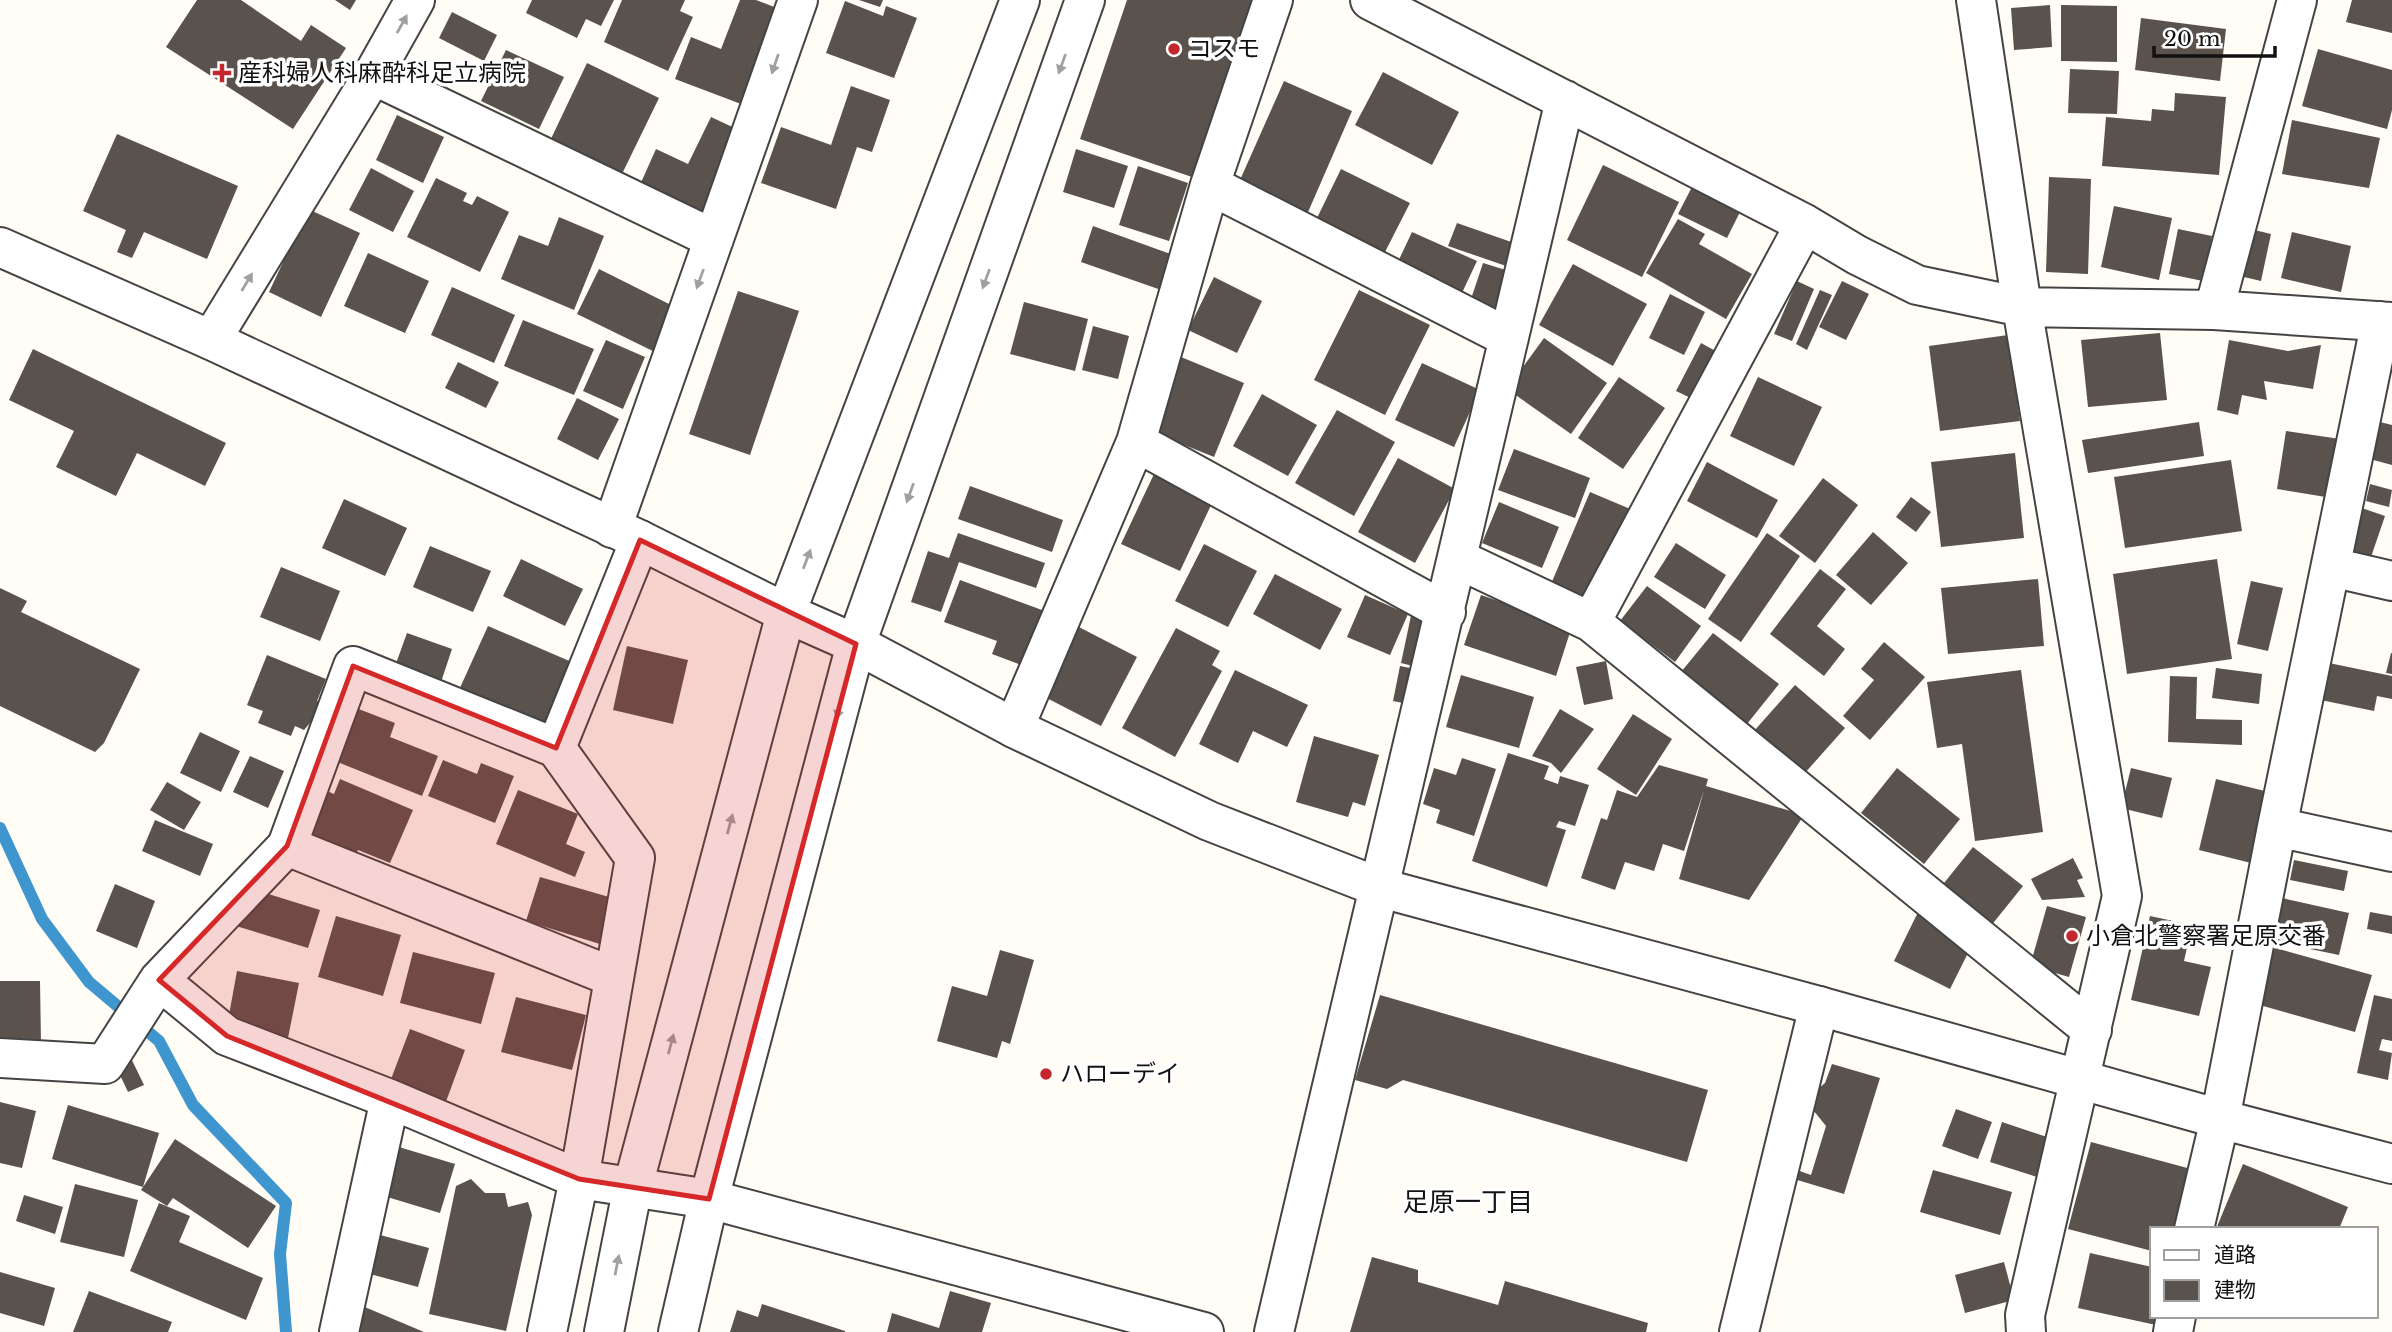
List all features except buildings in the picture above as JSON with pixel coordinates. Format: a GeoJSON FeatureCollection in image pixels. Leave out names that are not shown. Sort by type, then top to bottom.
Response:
{"type":"FeatureCollection","features":[{"type":"Feature","properties":{"kind":"street"},"geometry":{"type":"LineString","coordinates":[[211,340],[373,75],[415,0]]}},
{"type":"Feature","properties":{"kind":"street"},"geometry":{"type":"LineString","coordinates":[[556,748],[626,534],[715,239],[798,0]]}},
{"type":"Feature","properties":{"kind":"street"},"geometry":{"type":"LineString","coordinates":[[604,1332],[633,1186],[786,613],[1020,0]]}},
{"type":"Feature","properties":{"kind":"street"},"geometry":{"type":"LineString","coordinates":[[678,1332],[709,1199],[856,645],[1085,0]]}},
{"type":"Feature","properties":{"kind":"street"},"geometry":{"type":"LineString","coordinates":[[1014,727],[1136,442],[1210,186],[1273,0]]}},
{"type":"Feature","properties":{"kind":"street"},"geometry":{"type":"LineString","coordinates":[[1370,0],[1805,224],[1857,255],[1917,285],[2022,307],[2214,310],[2386,322],[2331,567],[2220,1119],[2194,1227]]}},
{"type":"Feature","properties":{"kind":"street"},"geometry":{"type":"LineString","coordinates":[[1976,0],[2022,307],[2122,896],[2025,1315],[2026,1332]]}},
{"type":"Feature","properties":{"kind":"street"},"geometry":{"type":"LineString","coordinates":[[2214,310],[2297,0]]}},
{"type":"Feature","properties":{"kind":"street"},"geometry":{"type":"LineString","coordinates":[[373,75],[715,239]]}},
{"type":"Feature","properties":{"kind":"street"},"geometry":{"type":"LineString","coordinates":[[1275,1332],[1566,100]]}},
{"type":"Feature","properties":{"kind":"street"},"geometry":{"type":"LineString","coordinates":[[1210,186],[1509,338]]}},
{"type":"Feature","properties":{"kind":"street"},"geometry":{"type":"LineString","coordinates":[[1591,622],[1805,224]]}},
{"type":"Feature","properties":{"kind":"street"},"geometry":{"type":"LineString","coordinates":[[0,247],[211,340],[626,534],[1209,821],[1381,888],[2392,1164]]}},
{"type":"Feature","properties":{"kind":"street"},"geometry":{"type":"LineString","coordinates":[[1136,442],[1446,612]]}},
{"type":"Feature","properties":{"kind":"street"},"geometry":{"type":"LineString","coordinates":[[1458,559],[1591,622],[2092,1030]]}},
{"type":"Feature","properties":{"kind":"street"},"geometry":{"type":"LineString","coordinates":[[2331,567],[2392,581]]}},
{"type":"Feature","properties":{"kind":"street"},"geometry":{"type":"LineString","coordinates":[[0,1058],[105,1064],[153,988],[287,846],[353,666],[556,748],[635,858],[579,1179],[547,1332]]}},
{"type":"Feature","properties":{"kind":"street"},"geometry":{"type":"LineString","coordinates":[[2277,827],[2392,852]]}},
{"type":"Feature","properties":{"kind":"street"},"geometry":{"type":"LineString","coordinates":[[287,846],[614,977]]}},
{"type":"Feature","properties":{"kind":"street"},"geometry":{"type":"LineString","coordinates":[[153,988],[227,1036],[390,1099],[579,1179],[709,1199],[1205,1332]]}},
{"type":"Feature","properties":{"kind":"street"},"geometry":{"type":"LineString","coordinates":[[1738,1332],[1819,1006]]}},
{"type":"Feature","properties":{"kind":"street"},"geometry":{"type":"LineString","coordinates":[[339,1332],[390,1099]]}},
{"type":"Feature","properties":{"kind":"highlighted area"},"geometry":{"type":"Polygon","coordinates":[[[640,540],[856,644],[709,1199],[579,1179],[227,1036],[159,980],[287,846],[353,666],[556,748],[640,540]]]}},
{"type":"Feature","properties":{"kind":"waterway"},"geometry":{"type":"LineString","coordinates":[[0,828],[42,919],[89,982],[159,1041],[193,1105],[286,1203],[280,1254],[286,1332]]}},
{"type":"Feature","properties":{"kind":"place","name":"コスモ"},"geometry":{"type":"Point","coordinates":[1174,49]}},
{"type":"Feature","properties":{"kind":"place","name":"産科婦人科麻酔科足立病院"},"geometry":{"type":"Point","coordinates":[222,73]}},
{"type":"Feature","properties":{"kind":"place","name":"小倉北警察署足原交番"},"geometry":{"type":"Point","coordinates":[2072,936]}},
{"type":"Feature","properties":{"kind":"place","name":"ハローデイ"},"geometry":{"type":"Point","coordinates":[1046,1074]}},
{"type":"Feature","properties":{"kind":"district","name":"足原一丁目"},"geometry":{"type":"Point","coordinates":[1468,1202]}}]}
